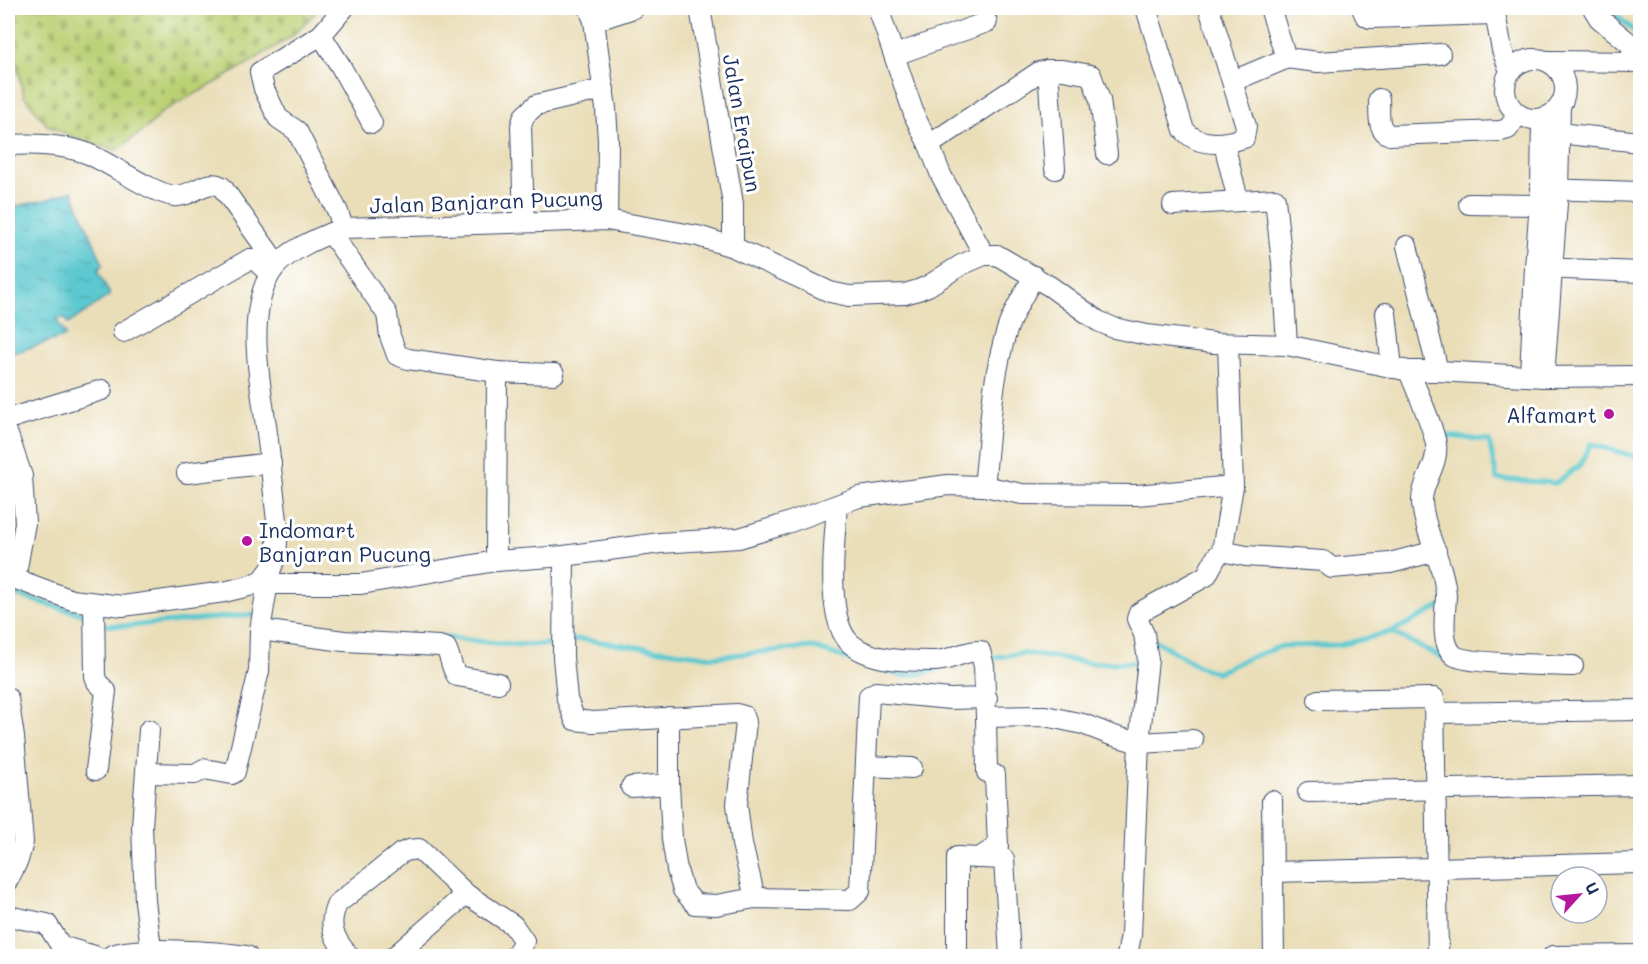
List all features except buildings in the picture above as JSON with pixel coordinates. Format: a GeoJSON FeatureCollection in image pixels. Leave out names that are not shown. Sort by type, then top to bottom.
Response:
{"type":"FeatureCollection","features":[{"type":"Feature","properties":{"kind":"street"},"geometry":{"type":"LineString","coordinates":[[344,8],[321,35],[260,72],[264,89],[278,118],[297,132],[338,212],[337,230],[387,314],[390,336],[397,355],[408,359],[497,372],[554,374]]}},
{"type":"Feature","properties":{"kind":"street"},"geometry":{"type":"LineString","coordinates":[[607,220],[608,141],[604,89],[591,14],[634,8]]}},
{"type":"Feature","properties":{"kind":"street","name":"Jalan Eraipun"},"geometry":{"type":"LineString","coordinates":[[700,8],[733,204],[733,248]]}},
{"type":"Feature","properties":{"kind":"street"},"geometry":{"type":"LineString","coordinates":[[878,8],[915,117],[940,175],[984,255],[997,255],[1034,276],[1098,321],[1114,328],[1147,335],[1228,344],[1287,345],[1400,370],[1537,376],[1641,376]]}},
{"type":"Feature","properties":{"kind":"street"},"geometry":{"type":"LineString","coordinates":[[1146,8],[1184,130],[1191,138],[1198,141],[1224,144],[1244,138],[1246,126],[1209,8]]}},
{"type":"Feature","properties":{"kind":"street"},"geometry":{"type":"LineString","coordinates":[[1270,8],[1286,58]]}},
{"type":"Feature","properties":{"kind":"street"},"geometry":{"type":"LineString","coordinates":[[1362,8],[1365,15],[1370,18],[1440,11],[1494,11],[1502,50],[1510,71]]}},
{"type":"Feature","properties":{"kind":"street"},"geometry":{"type":"LineString","coordinates":[[1593,8],[1599,18],[1641,52]]}},
{"type":"Feature","properties":{"kind":"street"},"geometry":{"type":"LineString","coordinates":[[895,55],[987,21]]}},
{"type":"Feature","properties":{"kind":"street"},"geometry":{"type":"LineString","coordinates":[[321,35],[340,64],[372,123]]}},
{"type":"Feature","properties":{"kind":"street"},"geometry":{"type":"LineString","coordinates":[[1233,81],[1286,58],[1318,62],[1440,54]]}},
{"type":"Feature","properties":{"kind":"street"},"geometry":{"type":"LineString","coordinates":[[1641,62],[1548,61],[1537,58],[1517,64],[1510,71],[1504,89],[1511,107],[1518,114],[1548,128],[1641,142]]}},
{"type":"Feature","properties":{"kind":"street"},"geometry":{"type":"LineString","coordinates":[[1537,376],[1544,268],[1548,128],[1564,97],[1565,86],[1556,67],[1548,61]]}},
{"type":"Feature","properties":{"kind":"street"},"geometry":{"type":"LineString","coordinates":[[929,145],[997,101],[1032,75],[1048,70],[1081,72],[1091,75],[1100,100],[1107,154]]}},
{"type":"Feature","properties":{"kind":"street"},"geometry":{"type":"LineString","coordinates":[[1048,70],[1055,169]]}},
{"type":"Feature","properties":{"kind":"street"},"geometry":{"type":"LineString","coordinates":[[524,222],[521,126],[524,116],[536,105],[604,89]]}},
{"type":"Feature","properties":{"kind":"street"},"geometry":{"type":"LineString","coordinates":[[1379,99],[1380,127],[1384,133],[1390,135],[1500,131],[1508,129],[1518,114]]}},
{"type":"Feature","properties":{"kind":"street"},"geometry":{"type":"LineString","coordinates":[[8,145],[46,143],[85,153],[174,196],[185,195],[211,183],[217,184],[222,187],[274,269]]}},
{"type":"Feature","properties":{"kind":"street"},"geometry":{"type":"LineString","coordinates":[[1224,144],[1238,200]]}},
{"type":"Feature","properties":{"kind":"street"},"geometry":{"type":"LineString","coordinates":[[1470,204],[1546,195],[1641,192]]}},
{"type":"Feature","properties":{"kind":"street"},"geometry":{"type":"LineString","coordinates":[[1173,205],[1272,198],[1276,202],[1287,345]]}},
{"type":"Feature","properties":{"kind":"street","name":"Jalan Banjaran Pucung"},"geometry":{"type":"LineString","coordinates":[[274,269],[312,241],[337,230],[607,220],[698,236],[733,248],[830,292],[849,296],[905,294],[918,290],[961,265],[984,255]]}},
{"type":"Feature","properties":{"kind":"street"},"geometry":{"type":"LineString","coordinates":[[1407,246],[1438,370]]}},
{"type":"Feature","properties":{"kind":"street"},"geometry":{"type":"LineString","coordinates":[[123,333],[247,260],[254,259],[274,269]]}},
{"type":"Feature","properties":{"kind":"street"},"geometry":{"type":"LineString","coordinates":[[1544,268],[1641,272]]}},
{"type":"Feature","properties":{"kind":"street"},"geometry":{"type":"LineString","coordinates":[[146,773],[195,774],[204,769],[232,774],[235,772],[259,671],[265,581],[276,556],[278,529],[256,348],[259,303],[274,269]]}},
{"type":"Feature","properties":{"kind":"street"},"geometry":{"type":"LineString","coordinates":[[984,486],[997,370],[1002,347],[1008,327],[1034,276]]}},
{"type":"Feature","properties":{"kind":"street"},"geometry":{"type":"LineString","coordinates":[[1386,313],[1400,370],[1436,447],[1433,468],[1422,498],[1423,512],[1436,551],[1446,594],[1444,616],[1448,648],[1456,657],[1573,666]]}},
{"type":"Feature","properties":{"kind":"street"},"geometry":{"type":"LineString","coordinates":[[1127,957],[1131,935],[1139,742],[1148,660],[1144,634],[1137,616],[1206,576],[1222,551],[1233,486],[1228,344]]}},
{"type":"Feature","properties":{"kind":"street"},"geometry":{"type":"LineString","coordinates":[[496,561],[497,372]]}},
{"type":"Feature","properties":{"kind":"street"},"geometry":{"type":"LineString","coordinates":[[8,419],[102,390]]}},
{"type":"Feature","properties":{"kind":"street"},"geometry":{"type":"LineString","coordinates":[[8,435],[22,476],[25,523],[11,578],[72,600],[93,617],[95,680],[106,691],[96,770]]}},
{"type":"Feature","properties":{"kind":"street"},"geometry":{"type":"LineString","coordinates":[[187,472],[271,463]]}},
{"type":"Feature","properties":{"kind":"street"},"geometry":{"type":"LineString","coordinates":[[93,617],[123,606],[224,592],[265,581],[275,584],[361,584],[496,561],[564,556],[660,543],[740,538],[859,497],[948,485],[984,486],[1022,494],[1137,495],[1233,486]]}},
{"type":"Feature","properties":{"kind":"street"},"geometry":{"type":"LineString","coordinates":[[837,505],[833,581],[838,623],[850,644],[897,661],[940,661],[963,653],[982,659],[986,707],[987,772],[995,775],[998,846],[979,858]]}},
{"type":"Feature","properties":{"kind":"street"},"geometry":{"type":"LineString","coordinates":[[1222,551],[1252,557],[1323,561],[1332,568],[1390,563],[1436,551]]}},
{"type":"Feature","properties":{"kind":"street"},"geometry":{"type":"LineString","coordinates":[[564,556],[563,657],[567,699],[575,720],[593,722],[737,714],[744,716],[746,722],[737,804],[739,829],[755,898]]}},
{"type":"Feature","properties":{"kind":"street"},"geometry":{"type":"LineString","coordinates":[[262,622],[344,641],[439,646],[446,648],[457,676],[498,682]]}},
{"type":"Feature","properties":{"kind":"street"},"geometry":{"type":"LineString","coordinates":[[669,717],[669,784],[672,839],[677,870],[683,890],[695,904],[716,905],[755,898],[850,900],[858,894],[860,891],[868,701],[876,692],[888,695],[950,699],[1045,716],[1083,724],[1111,735],[1139,742],[1193,740]]}},
{"type":"Feature","properties":{"kind":"street"},"geometry":{"type":"LineString","coordinates":[[8,698],[22,812],[15,846],[18,860],[8,880]]}},
{"type":"Feature","properties":{"kind":"street"},"geometry":{"type":"LineString","coordinates":[[1318,700],[1434,698],[1438,957]]}},
{"type":"Feature","properties":{"kind":"street"},"geometry":{"type":"LineString","coordinates":[[1435,713],[1641,710]]}},
{"type":"Feature","properties":{"kind":"street"},"geometry":{"type":"LineString","coordinates":[[148,730],[141,826],[142,868],[151,953]]}},
{"type":"Feature","properties":{"kind":"street"},"geometry":{"type":"LineString","coordinates":[[866,766],[912,768]]}},
{"type":"Feature","properties":{"kind":"street"},"geometry":{"type":"LineString","coordinates":[[631,787],[669,784]]}},
{"type":"Feature","properties":{"kind":"street"},"geometry":{"type":"LineString","coordinates":[[1308,792],[1641,786]]}},
{"type":"Feature","properties":{"kind":"street"},"geometry":{"type":"LineString","coordinates":[[1272,801],[1274,957]]}},
{"type":"Feature","properties":{"kind":"street"},"geometry":{"type":"LineString","coordinates":[[349,957],[340,946],[332,928],[331,916],[337,904],[409,849],[419,849],[466,894],[513,925],[524,941],[515,957]]}},
{"type":"Feature","properties":{"kind":"street"},"geometry":{"type":"LineString","coordinates":[[957,957],[957,857],[1004,860],[1010,957]]}},
{"type":"Feature","properties":{"kind":"street"},"geometry":{"type":"LineString","coordinates":[[1273,872],[1641,863]]}},
{"type":"Feature","properties":{"kind":"street"},"geometry":{"type":"LineString","coordinates":[[395,957],[466,894]]}},
{"type":"Feature","properties":{"kind":"street"},"geometry":{"type":"LineString","coordinates":[[8,916],[47,924],[60,952],[94,957]]}},
{"type":"Feature","properties":{"kind":"street"},"geometry":{"type":"LineString","coordinates":[[111,957],[117,954],[151,953],[247,957]]}},
{"type":"Feature","properties":{"kind":"street"},"geometry":{"type":"LineString","coordinates":[[1553,957],[1641,955]]}},
{"type":"Feature","properties":{"kind":"green space"},"geometry":{"type":"Polygon","coordinates":[[[8,8],[320,8],[291,37],[221,80],[163,111],[149,126],[117,150],[90,144],[48,126],[24,96],[8,27],[8,8]]]}},
{"type":"Feature","properties":{"kind":"water"},"geometry":{"type":"Polygon","coordinates":[[[72,191],[103,264],[98,270],[110,295],[68,324],[65,318],[56,319],[66,336],[8,355],[8,208],[72,191]]]}},
{"type":"Feature","properties":{"kind":"waterway"},"geometry":{"type":"LineString","coordinates":[[1612,8],[1615,14],[1640,36]]}},
{"type":"Feature","properties":{"kind":"waterway"},"geometry":{"type":"LineString","coordinates":[[1441,441],[1450,436],[1489,441],[1497,479],[1556,483],[1580,465],[1591,444],[1640,458]]}},
{"type":"Feature","properties":{"kind":"waterway"},"geometry":{"type":"LineString","coordinates":[[8,593],[86,615],[88,618]]}},
{"type":"Feature","properties":{"kind":"waterway"},"geometry":{"type":"LineString","coordinates":[[1391,632],[1440,607]]}},
{"type":"Feature","properties":{"kind":"waterway"},"geometry":{"type":"LineString","coordinates":[[99,625],[128,626],[257,616]]}},
{"type":"Feature","properties":{"kind":"waterway"},"geometry":{"type":"LineString","coordinates":[[266,618],[298,626]]}},
{"type":"Feature","properties":{"kind":"waterway"},"geometry":{"type":"LineString","coordinates":[[1151,645],[1155,640],[1198,666],[1216,673],[1282,646],[1340,645],[1391,632],[1445,659]]}},
{"type":"Feature","properties":{"kind":"waterway"},"geometry":{"type":"LineString","coordinates":[[440,637],[528,645],[563,643],[579,639],[713,657],[811,647],[904,676],[936,670]]}},
{"type":"Feature","properties":{"kind":"waterway"},"geometry":{"type":"LineString","coordinates":[[986,659],[1022,653],[1090,663],[1135,663],[1141,655]]}},
{"type":"Feature","properties":{"kind":"place","name":"Alfamart"},"geometry":{"type":"Point","coordinates":[1609,414]}},
{"type":"Feature","properties":{"kind":"place","name":"Indomart Banjaran Pucung"},"geometry":{"type":"Point","coordinates":[247,541]}}]}
